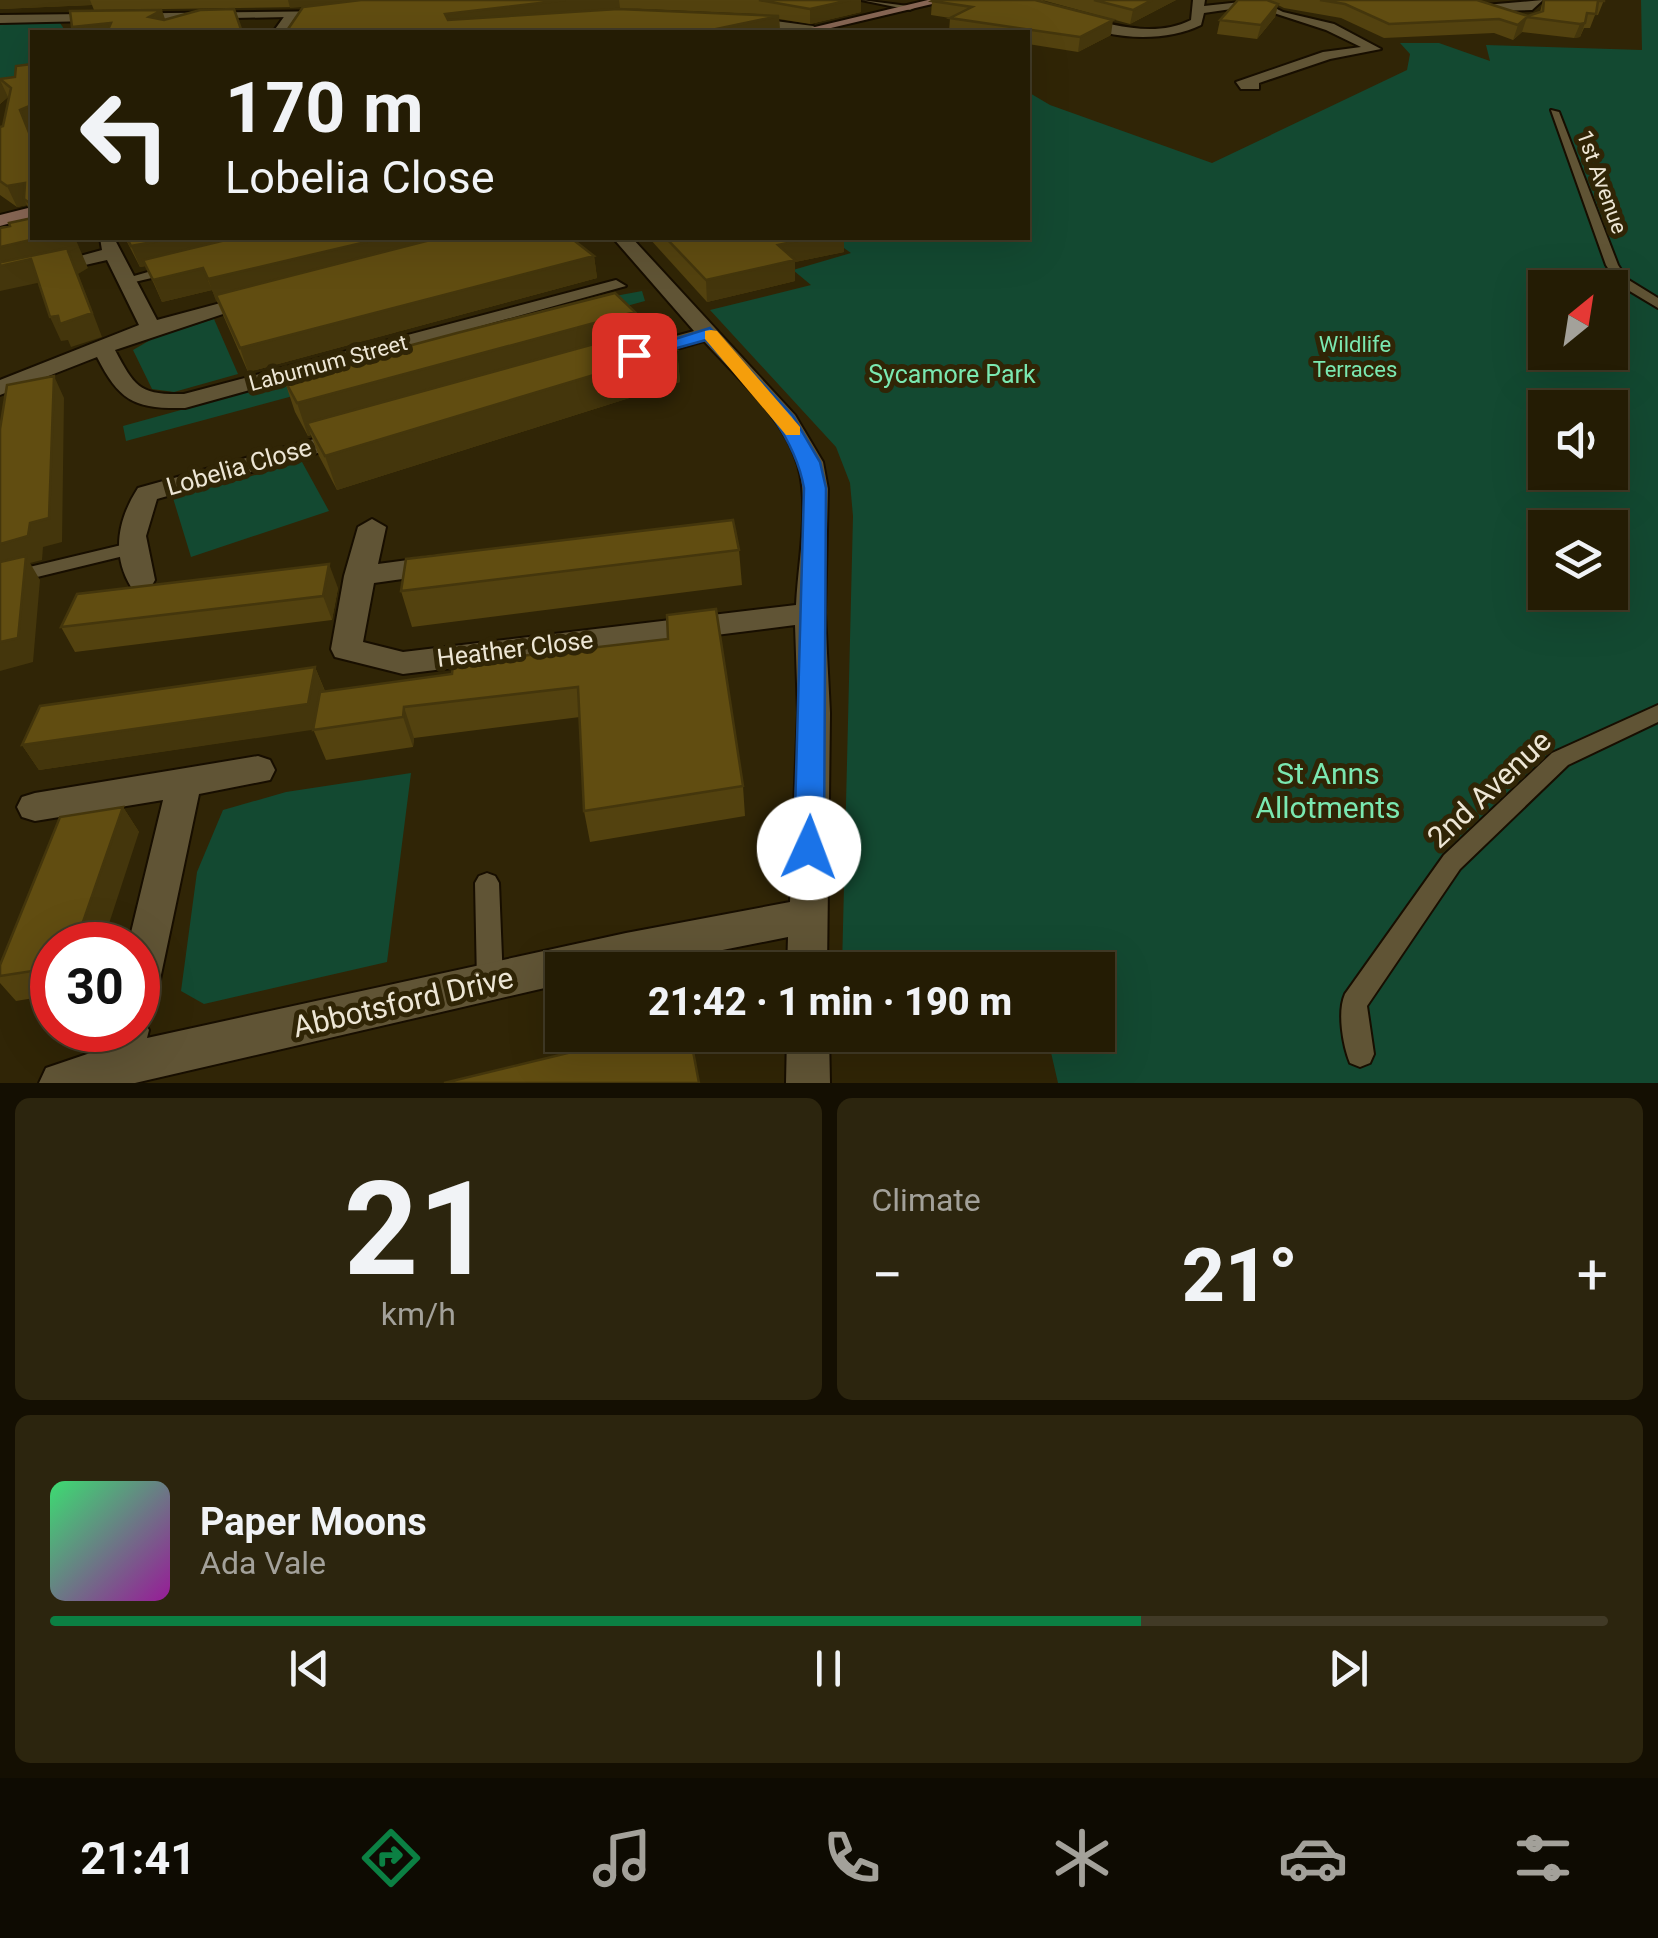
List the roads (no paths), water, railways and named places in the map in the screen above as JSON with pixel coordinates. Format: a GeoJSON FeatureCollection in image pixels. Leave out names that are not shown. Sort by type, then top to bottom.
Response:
{"type":"FeatureCollection","features":[{"type":"Feature","properties":{"kind":"main road"},"geometry":{"type":"LineString","coordinates":[[811,30],[943,0]]}},
{"type":"Feature","properties":{"kind":"main road"},"geometry":{"type":"LineString","coordinates":[[0,221],[30,213]]}},
{"type":"Feature","properties":{"kind":"street"},"geometry":{"type":"LineString","coordinates":[[867,0],[910,7]]}},
{"type":"Feature","properties":{"kind":"street"},"geometry":{"type":"LineString","coordinates":[[1446,0],[1470,6],[1532,4]]}},
{"type":"Feature","properties":{"kind":"street"},"geometry":{"type":"LineString","coordinates":[[1058,14],[1111,28],[1153,32],[1188,28],[1196,22],[1198,5],[1262,4],[1279,14],[1330,27],[1375,49],[1328,55],[1241,85],[1254,86]]}},
{"type":"Feature","properties":{"kind":"street"},"geometry":{"type":"LineString","coordinates":[[0,19],[210,18],[356,12]]}},
{"type":"Feature","properties":{"kind":"street"},"geometry":{"type":"LineString","coordinates":[[280,30],[290,16]]}},
{"type":"Feature","properties":{"kind":"street"},"geometry":{"type":"LineString","coordinates":[[735,20],[800,30]]}},
{"type":"Feature","properties":{"kind":"street"},"geometry":{"type":"LineString","coordinates":[[624,240],[786,420],[810,462],[815,488],[810,613],[814,713],[807,952]]}},
{"type":"Feature","properties":{"kind":"street"},"geometry":{"type":"LineString","coordinates":[[29,272],[109,247],[150,328]]}},
{"type":"Feature","properties":{"kind":"street","name":"Laburnum Street"},"geometry":{"type":"LineString","coordinates":[[103,348],[125,391],[145,403],[185,401],[585,302],[616,286]]}},
{"type":"Feature","properties":{"kind":"street"},"geometry":{"type":"LineString","coordinates":[[0,388],[150,328],[286,292]]}},
{"type":"Feature","properties":{"kind":"street"},"geometry":{"type":"LineString","coordinates":[[614,360],[710,333]]}},
{"type":"Feature","properties":{"kind":"street","name":"Lobelia Close"},"geometry":{"type":"LineString","coordinates":[[130,550],[131,520],[147,494],[368,431]]}},
{"type":"Feature","properties":{"kind":"street","name":"Heather Close"},"geometry":{"type":"LineString","coordinates":[[372,527],[358,576],[346,650],[403,663],[810,613]]}},
{"type":"Feature","properties":{"kind":"street"},"geometry":{"type":"LineString","coordinates":[[130,550],[141,580]]}},
{"type":"Feature","properties":{"kind":"street"},"geometry":{"type":"LineString","coordinates":[[358,576],[472,561]]}},
{"type":"Feature","properties":{"kind":"street"},"geometry":{"type":"LineString","coordinates":[[35,807],[258,770]]}},
{"type":"Feature","properties":{"kind":"street"},"geometry":{"type":"LineString","coordinates":[[153,922],[184,783]]}},
{"type":"Feature","properties":{"kind":"street","name":"Abbotsford Drive"},"geometry":{"type":"LineString","coordinates":[[160,1042],[490,982],[806,916]]}},
{"type":"Feature","properties":{"kind":"street","name":"Abbotsford Drive"},"geometry":{"type":"LineString","coordinates":[[61,1083],[117,1052]]}},
{"type":"Feature","properties":{"kind":"street"},"geometry":{"type":"LineString","coordinates":[[808,1052],[808,1083]]}},
{"type":"Feature","properties":{"kind":"lane"},"geometry":{"type":"LineString","coordinates":[[1530,22],[1532,4]]}},
{"type":"Feature","properties":{"kind":"lane"},"geometry":{"type":"LineString","coordinates":[[1470,6],[1496,19]]}},
{"type":"Feature","properties":{"kind":"lane"},"geometry":{"type":"LineString","coordinates":[[168,30],[210,18]]}},
{"type":"Feature","properties":{"kind":"lane","name":"1st Avenue"},"geometry":{"type":"LineString","coordinates":[[1554,112],[1612,265],[1622,281],[1658,304]]}},
{"type":"Feature","properties":{"kind":"lane"},"geometry":{"type":"LineString","coordinates":[[126,280],[184,267]]}},
{"type":"Feature","properties":{"kind":"lane"},"geometry":{"type":"LineString","coordinates":[[0,580],[130,550]]}},
{"type":"Feature","properties":{"kind":"lane","name":"2nd Avenue"},"geometry":{"type":"LineString","coordinates":[[1360,1054],[1354,1004],[1452,862],[1560,759],[1658,712]]}},
{"type":"Feature","properties":{"kind":"lane"},"geometry":{"type":"LineString","coordinates":[[487,883],[490,982]]}},
{"type":"Feature","properties":{"kind":"park label","name":"Wildlife Terraces"},"geometry":{"type":"Point","coordinates":[1355,356]}},
{"type":"Feature","properties":{"kind":"park label","name":"Sycamore Park"},"geometry":{"type":"Point","coordinates":[952,374]}},
{"type":"Feature","properties":{"kind":"park label","name":"St Anns Allotments"},"geometry":{"type":"Point","coordinates":[1328,790]}}]}
